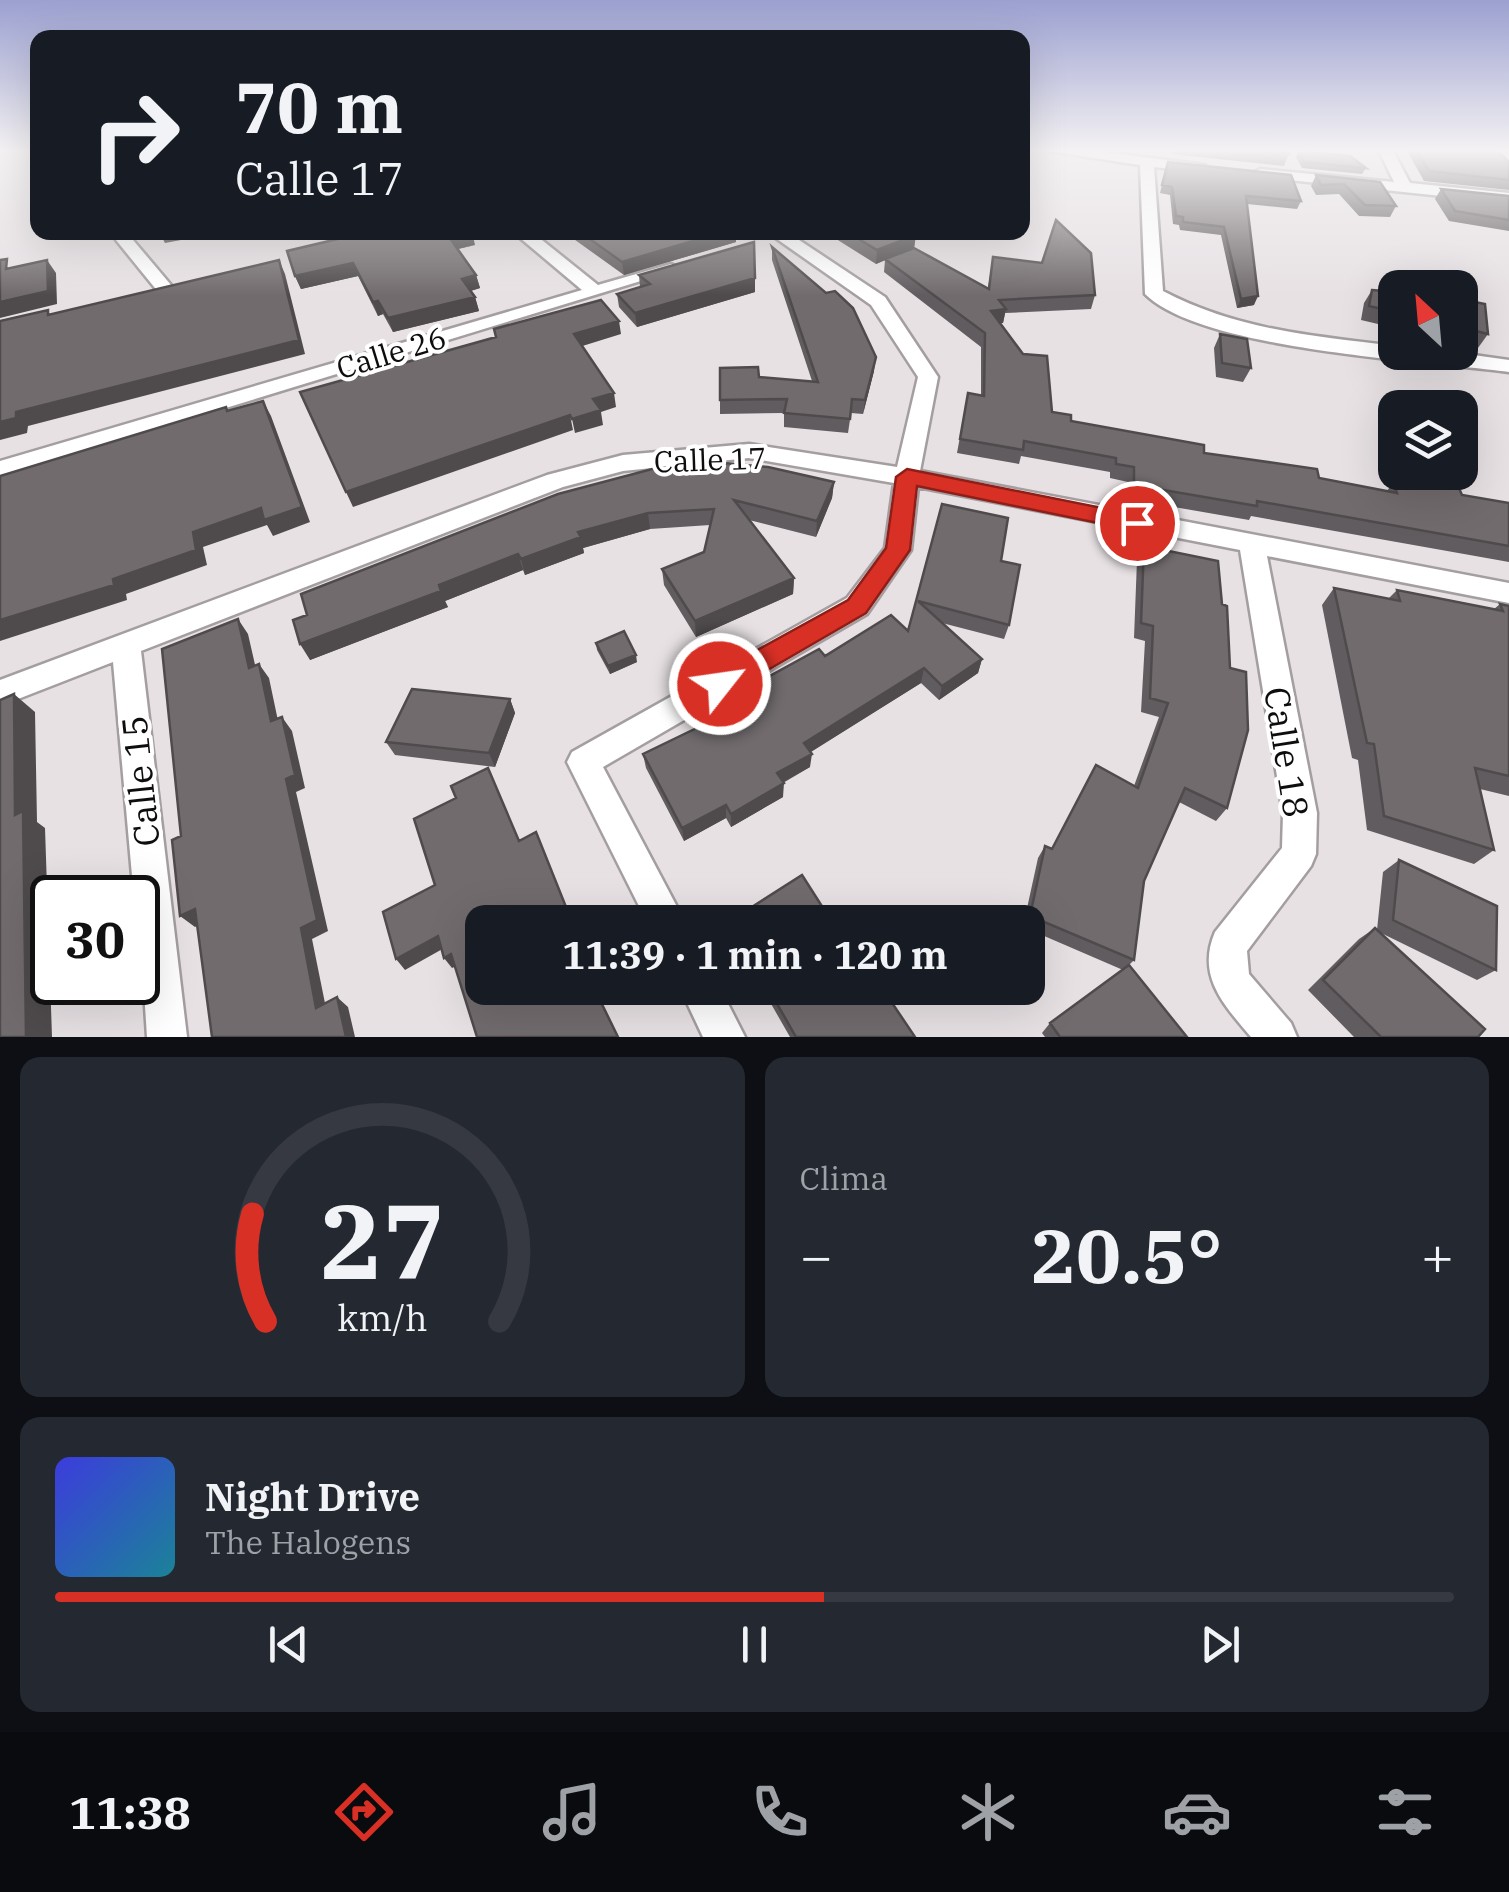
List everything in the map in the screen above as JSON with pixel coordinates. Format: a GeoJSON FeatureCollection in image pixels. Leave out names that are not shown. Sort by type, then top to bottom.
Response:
{"type":"FeatureCollection","features":[{"type":"Feature","properties":{"kind":"street"},"geometry":{"type":"LineString","coordinates":[[1149,197],[1154,294],[1194,318],[1232,331],[1378,349]]}},
{"type":"Feature","properties":{"kind":"street"},"geometry":{"type":"LineString","coordinates":[[124,240],[166,289]]}},
{"type":"Feature","properties":{"kind":"street"},"geometry":{"type":"LineString","coordinates":[[530,240],[595,290]]}},
{"type":"Feature","properties":{"kind":"street"},"geometry":{"type":"LineString","coordinates":[[657,905],[583,762],[857,606],[898,550],[907,477],[928,376],[878,301],[779,240]]}},
{"type":"Feature","properties":{"kind":"street","name":"Calle 26"},"geometry":{"type":"LineString","coordinates":[[0,469],[689,264]]}},
{"type":"Feature","properties":{"kind":"street"},"geometry":{"type":"LineString","coordinates":[[1478,362],[1509,366]]}},
{"type":"Feature","properties":{"kind":"street","name":"Calle 17"},"geometry":{"type":"LineString","coordinates":[[0,693],[555,481],[623,464],[749,451],[907,477],[1509,593]]}},
{"type":"Feature","properties":{"kind":"street","name":"Calle 18"},"geometry":{"type":"LineString","coordinates":[[1252,546],[1300,813],[1299,854],[1228,945],[1230,982],[1278,1037]]}},
{"type":"Feature","properties":{"kind":"street","name":"Calle 15"},"geometry":{"type":"LineString","coordinates":[[126,645],[167,1037]]}},
{"type":"Feature","properties":{"kind":"street"},"geometry":{"type":"LineString","coordinates":[[709,1005],[725,1037]]}},
{"type":"Feature","properties":{"kind":"building"},"geometry":{"type":"Polygon","coordinates":[[[1173,197],[1246,197],[1258,296],[1241,299],[1224,227],[1183,222],[1183,217],[1176,216],[1173,197]]]}},
{"type":"Feature","properties":{"kind":"building"},"geometry":{"type":"Polygon","coordinates":[[[1261,197],[1300,197],[1301,201],[1261,197]]]}},
{"type":"Feature","properties":{"kind":"building"},"geometry":{"type":"Polygon","coordinates":[[[1357,197],[1390,197],[1396,206],[1365,205],[1357,197]]]}},
{"type":"Feature","properties":{"kind":"building"},"geometry":{"type":"Polygon","coordinates":[[[1446,197],[1509,197],[1509,220],[1455,211],[1446,197]]]}},
{"type":"Feature","properties":{"kind":"building"},"geometry":{"type":"Polygon","coordinates":[[[1056,220],[1091,253],[1095,295],[999,300],[1006,309],[991,311],[1023,354],[1047,356],[1052,412],[1071,415],[1071,421],[1204,445],[1204,453],[1317,469],[1319,478],[1378,490],[1397,493],[1396,490],[1460,490],[1462,495],[1509,503],[1509,546],[1257,501],[1257,506],[1134,485],[1134,467],[1116,464],[1116,458],[1024,441],[1023,450],[960,439],[968,393],[984,396],[985,333],[885,259],[914,248],[989,289],[993,257],[1042,263],[1056,220]]]}},
{"type":"Feature","properties":{"kind":"building"},"geometry":{"type":"Polygon","coordinates":[[[333,240],[451,240],[476,275],[462,279],[475,297],[388,318],[378,301],[373,302],[353,263],[295,276],[287,251],[333,240]]]}},
{"type":"Feature","properties":{"kind":"building"},"geometry":{"type":"Polygon","coordinates":[[[591,240],[696,240],[622,262],[591,240]]]}},
{"type":"Feature","properties":{"kind":"building"},"geometry":{"type":"Polygon","coordinates":[[[860,240],[903,240],[877,250],[860,240]]]}},
{"type":"Feature","properties":{"kind":"building"},"geometry":{"type":"Polygon","coordinates":[[[754,242],[755,278],[635,313],[617,294],[650,284],[639,275],[754,242]]]}},
{"type":"Feature","properties":{"kind":"building"},"geometry":{"type":"Polygon","coordinates":[[[772,247],[826,293],[835,291],[853,308],[876,357],[865,400],[852,399],[850,419],[784,413],[787,399],[720,400],[720,368],[758,367],[759,377],[818,382],[772,247]]]}},
{"type":"Feature","properties":{"kind":"building"},"geometry":{"type":"Polygon","coordinates":[[[7,259],[6,269],[47,260],[48,291],[0,302],[0,260],[7,259]]]}},
{"type":"Feature","properties":{"kind":"building"},"geometry":{"type":"Polygon","coordinates":[[[279,260],[299,340],[16,412],[16,418],[0,422],[0,321],[48,310],[48,315],[279,260]]]}},
{"type":"Feature","properties":{"kind":"building"},"geometry":{"type":"Polygon","coordinates":[[[1372,290],[1378,291],[1378,308],[1369,306],[1372,290]]]}},
{"type":"Feature","properties":{"kind":"building"},"geometry":{"type":"Polygon","coordinates":[[[601,300],[619,321],[574,334],[614,393],[593,399],[601,410],[572,419],[570,415],[346,492],[300,392],[496,337],[494,329],[601,300]]]}},
{"type":"Feature","properties":{"kind":"building"},"geometry":{"type":"Polygon","coordinates":[[[1478,303],[1485,304],[1488,334],[1478,332],[1478,303]]]}},
{"type":"Feature","properties":{"kind":"building"},"geometry":{"type":"Polygon","coordinates":[[[1220,334],[1247,339],[1251,368],[1222,363],[1220,334]]]}},
{"type":"Feature","properties":{"kind":"building"},"geometry":{"type":"Polygon","coordinates":[[[263,401],[302,507],[264,520],[261,508],[193,532],[196,550],[113,579],[114,585],[0,620],[0,476],[226,407],[227,411],[263,401]]]}},
{"type":"Feature","properties":{"kind":"building"},"geometry":{"type":"Polygon","coordinates":[[[724,463],[768,467],[834,482],[817,521],[734,500],[794,578],[695,621],[662,569],[704,552],[714,509],[648,513],[578,532],[581,537],[521,559],[518,554],[439,585],[441,591],[300,644],[293,620],[307,615],[301,594],[558,494],[656,468],[724,463]]]}},
{"type":"Feature","properties":{"kind":"building"},"geometry":{"type":"Polygon","coordinates":[[[942,504],[1008,518],[1001,561],[1020,565],[1009,625],[918,601],[982,659],[942,686],[924,668],[804,743],[812,754],[777,773],[784,783],[731,814],[726,805],[682,828],[643,754],[709,722],[707,719],[741,701],[737,694],[819,649],[825,656],[891,615],[908,631],[942,504]]]}},
{"type":"Feature","properties":{"kind":"building"},"geometry":{"type":"Polygon","coordinates":[[[1144,546],[1218,561],[1222,604],[1227,606],[1230,668],[1246,672],[1248,730],[1227,808],[1185,788],[1144,881],[1134,960],[1045,922],[1045,905],[1032,905],[1045,846],[1052,849],[1096,765],[1138,788],[1168,703],[1150,698],[1153,626],[1141,623],[1144,546]]]}},
{"type":"Feature","properties":{"kind":"building"},"geometry":{"type":"Polygon","coordinates":[[[1334,588],[1400,601],[1397,590],[1503,611],[1500,604],[1509,606],[1509,776],[1475,768],[1494,850],[1384,816],[1374,744],[1367,743],[1334,588]]]}},
{"type":"Feature","properties":{"kind":"building"},"geometry":{"type":"Polygon","coordinates":[[[238,619],[249,668],[259,664],[271,721],[282,717],[295,775],[286,779],[317,920],[301,928],[316,1008],[337,997],[346,1037],[212,1037],[195,909],[180,916],[172,840],[181,836],[162,649],[238,619]]]}},
{"type":"Feature","properties":{"kind":"building"},"geometry":{"type":"Polygon","coordinates":[[[624,631],[636,655],[608,666],[596,643],[624,631]]]}},
{"type":"Feature","properties":{"kind":"building"},"geometry":{"type":"Polygon","coordinates":[[[412,689],[510,699],[489,753],[386,742],[412,689]]]}},
{"type":"Feature","properties":{"kind":"building"},"geometry":{"type":"Polygon","coordinates":[[[14,694],[15,815],[23,811],[26,1037],[0,1037],[0,700],[14,694]]]}},
{"type":"Feature","properties":{"kind":"building"},"geometry":{"type":"Polygon","coordinates":[[[488,768],[519,841],[536,832],[565,905],[465,905],[465,999],[451,954],[444,958],[438,936],[396,959],[383,912],[435,885],[414,819],[456,798],[451,786],[488,768]]]}},
{"type":"Feature","properties":{"kind":"building"},"geometry":{"type":"Polygon","coordinates":[[[1399,860],[1497,906],[1496,970],[1393,920],[1399,860]]]}},
{"type":"Feature","properties":{"kind":"building"},"geometry":{"type":"Polygon","coordinates":[[[802,875],[821,905],[755,905],[802,875]]]}},
{"type":"Feature","properties":{"kind":"building"},"geometry":{"type":"Polygon","coordinates":[[[1375,928],[1485,1029],[1478,1037],[1381,1037],[1323,980],[1375,928]]]}},
{"type":"Feature","properties":{"kind":"building"},"geometry":{"type":"Polygon","coordinates":[[[1129,965],[1187,1037],[1060,1037],[1050,1023],[1129,965]]]}},
{"type":"Feature","properties":{"kind":"building"},"geometry":{"type":"Polygon","coordinates":[[[467,1005],[602,1005],[618,1037],[477,1037],[467,1005]]]}},
{"type":"Feature","properties":{"kind":"building"},"geometry":{"type":"Polygon","coordinates":[[[778,1005],[893,1005],[915,1037],[796,1037],[778,1005]]]}},
{"type":"Feature","properties":{"kind":"route"},"geometry":{"type":"LineString","coordinates":[[720,684],[857,606],[898,550],[907,477],[1137,523]]}}]}
